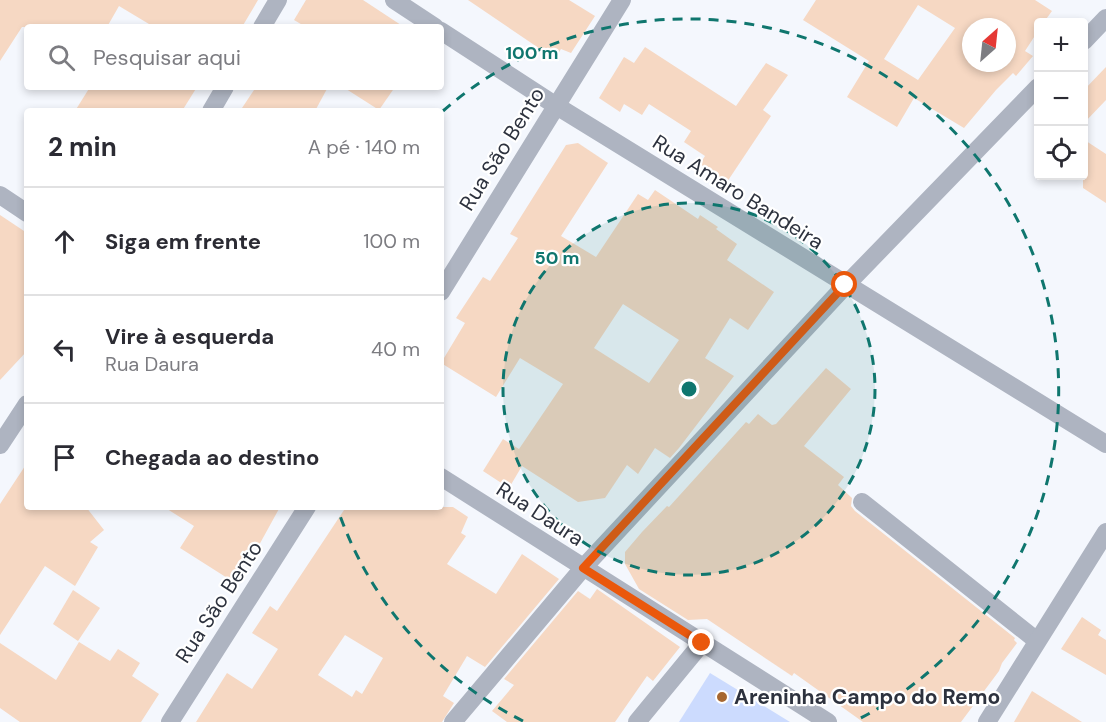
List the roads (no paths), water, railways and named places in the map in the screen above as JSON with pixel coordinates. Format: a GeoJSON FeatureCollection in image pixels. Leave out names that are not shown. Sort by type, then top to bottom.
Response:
{"type":"FeatureCollection","features":[{"type":"Feature","properties":{"kind":"street"},"geometry":{"type":"LineString","coordinates":[[264,24],[278,0]]}},
{"type":"Feature","properties":{"kind":"street"},"geometry":{"type":"LineString","coordinates":[[394,0],[430,24]]}},
{"type":"Feature","properties":{"kind":"street","name":"Rua São Bento"},"geometry":{"type":"LineString","coordinates":[[444,287],[622,0]]}},
{"type":"Feature","properties":{"kind":"street"},"geometry":{"type":"LineString","coordinates":[[1088,36],[1106,18]]}},
{"type":"Feature","properties":{"kind":"street","name":"Rua Amaro Bandeira"},"geometry":{"type":"LineString","coordinates":[[444,33],[555,105],[1106,444]]}},
{"type":"Feature","properties":{"kind":"street"},"geometry":{"type":"LineString","coordinates":[[213,108],[223,90]]}},
{"type":"Feature","properties":{"kind":"street"},"geometry":{"type":"LineString","coordinates":[[453,722],[583,568],[845,285],[1034,91]]}},
{"type":"Feature","properties":{"kind":"street"},"geometry":{"type":"LineString","coordinates":[[0,195],[24,211]]}},
{"type":"Feature","properties":{"kind":"street"},"geometry":{"type":"LineString","coordinates":[[0,445],[24,409]]}},
{"type":"Feature","properties":{"kind":"street","name":"Rua Daura"},"geometry":{"type":"LineString","coordinates":[[444,479],[828,722]]}},
{"type":"Feature","properties":{"kind":"street"},"geometry":{"type":"LineString","coordinates":[[862,502],[1036,639]]}},
{"type":"Feature","properties":{"kind":"street","name":"Rua São Bento"},"geometry":{"type":"LineString","coordinates":[[170,722],[305,510]]}},
{"type":"Feature","properties":{"kind":"street"},"geometry":{"type":"LineString","coordinates":[[987,722],[1036,639],[1106,532]]}},
{"type":"Feature","properties":{"kind":"street"},"geometry":{"type":"LineString","coordinates":[[636,722],[702,643]]}},
{"type":"Feature","properties":{"kind":"place","name":"Areninha Campo do Remo"},"geometry":{"type":"Point","coordinates":[722,697]}}]}
